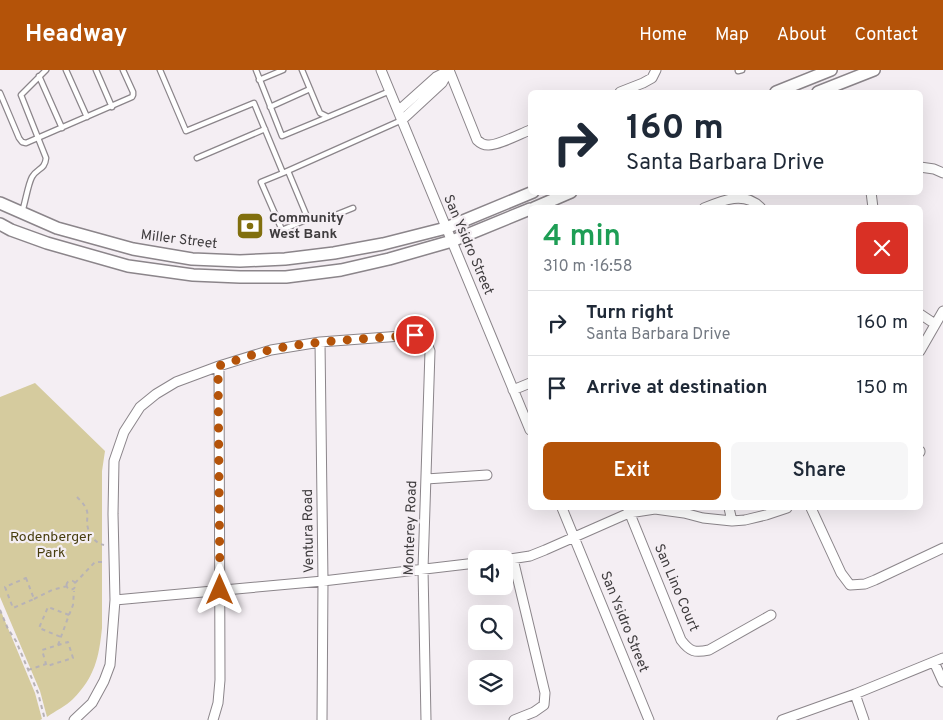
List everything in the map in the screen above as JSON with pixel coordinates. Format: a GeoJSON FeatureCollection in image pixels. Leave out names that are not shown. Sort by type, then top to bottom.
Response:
{"type":"FeatureCollection","features":[{"type":"Feature","properties":{"kind":"street","name":"San Ysidro Street"},"geometry":{"type":"LineString","coordinates":[[381,70],[528,425]]}},
{"type":"Feature","properties":{"kind":"street"},"geometry":{"type":"LineString","coordinates":[[400,116],[442,83],[450,70]]}},
{"type":"Feature","properties":{"kind":"street"},"geometry":{"type":"LineString","coordinates":[[450,70],[477,140],[481,144],[494,145],[528,131]]}},
{"type":"Feature","properties":{"kind":"street"},"geometry":{"type":"LineString","coordinates":[[625,90],[652,78],[656,70]]}},
{"type":"Feature","properties":{"kind":"street"},"geometry":{"type":"LineString","coordinates":[[780,90],[814,73],[831,70]]}},
{"type":"Feature","properties":{"kind":"street"},"geometry":{"type":"LineString","coordinates":[[825,90],[874,70]]}},
{"type":"Feature","properties":{"kind":"street"},"geometry":{"type":"LineString","coordinates":[[923,167],[943,173]]}},
{"type":"Feature","properties":{"kind":"street","name":"Miller Street"},"geometry":{"type":"LineString","coordinates":[[0,204],[57,228],[133,249],[192,259],[240,261],[285,259],[383,244],[446,228],[528,194]]}},
{"type":"Feature","properties":{"kind":"street"},"geometry":{"type":"LineString","coordinates":[[541,205],[564,195]]}},
{"type":"Feature","properties":{"kind":"street"},"geometry":{"type":"LineString","coordinates":[[713,205],[738,197],[750,199],[758,205]]}},
{"type":"Feature","properties":{"kind":"street"},"geometry":{"type":"LineString","coordinates":[[0,224],[47,243],[128,266],[193,274],[286,277],[341,270],[389,259],[452,241],[528,210]]}},
{"type":"Feature","properties":{"kind":"street"},"geometry":{"type":"LineString","coordinates":[[923,346],[943,311]]}},
{"type":"Feature","properties":{"kind":"street"},"geometry":{"type":"LineString","coordinates":[[923,316],[935,324]]}},
{"type":"Feature","properties":{"kind":"street","name":"Monterey Road"},"geometry":{"type":"LineString","coordinates":[[320,342],[415,335],[424,339],[430,351],[423,569],[426,720]]}},
{"type":"Feature","properties":{"kind":"street"},"geometry":{"type":"LineString","coordinates":[[74,720],[92,702],[104,681],[110,665],[115,600],[114,461],[124,432],[140,407],[156,394],[176,382],[218,366],[271,350],[320,342]]}},
{"type":"Feature","properties":{"kind":"street","name":"Ventura Road"},"geometry":{"type":"LineString","coordinates":[[320,342],[323,581],[322,720]]}},
{"type":"Feature","properties":{"kind":"street"},"geometry":{"type":"LineString","coordinates":[[214,720],[220,680],[218,366]]}},
{"type":"Feature","properties":{"kind":"street"},"geometry":{"type":"LineString","coordinates":[[514,390],[528,384]]}},
{"type":"Feature","properties":{"kind":"street"},"geometry":{"type":"LineString","coordinates":[[426,479],[487,475]]}},
{"type":"Feature","properties":{"kind":"street","name":"San Ysidro Street"},"geometry":{"type":"LineString","coordinates":[[563,510],[649,720]]}},
{"type":"Feature","properties":{"kind":"street"},"geometry":{"type":"LineString","coordinates":[[513,559],[530,556],[628,510]]}},
{"type":"Feature","properties":{"kind":"street","name":"San Lino Court"},"geometry":{"type":"LineString","coordinates":[[628,510],[681,640],[687,648],[701,652],[709,650],[770,615]]}},
{"type":"Feature","properties":{"kind":"street"},"geometry":{"type":"LineString","coordinates":[[667,510],[703,518],[732,521],[744,520],[781,510]]}},
{"type":"Feature","properties":{"kind":"street"},"geometry":{"type":"LineString","coordinates":[[729,510],[732,521]]}},
{"type":"Feature","properties":{"kind":"street"},"geometry":{"type":"LineString","coordinates":[[812,510],[840,573],[850,585],[865,584],[943,548]]}},
{"type":"Feature","properties":{"kind":"street"},"geometry":{"type":"LineString","coordinates":[[115,600],[323,581],[468,564]]}},
{"type":"Feature","properties":{"kind":"street"},"geometry":{"type":"LineString","coordinates":[[513,578],[545,693],[544,705],[534,712],[514,720]]}},
{"type":"Feature","properties":{"kind":"street"},"geometry":{"type":"LineString","coordinates":[[782,720],[855,694],[939,660],[943,682]]}},
{"type":"Feature","properties":{"kind":"street"},"geometry":{"type":"LineString","coordinates":[[855,694],[864,720]]}},
{"type":"Feature","properties":{"kind":"lane"},"geometry":{"type":"LineString","coordinates":[[22,214],[32,177],[45,164],[46,158],[21,95],[46,70]]}},
{"type":"Feature","properties":{"kind":"lane"},"geometry":{"type":"LineString","coordinates":[[66,70],[87,117]]}},
{"type":"Feature","properties":{"kind":"lane"},"geometry":{"type":"LineString","coordinates":[[96,70],[112,107]]}},
{"type":"Feature","properties":{"kind":"lane"},"geometry":{"type":"LineString","coordinates":[[0,93],[19,138],[22,142],[26,143],[129,99],[133,92],[124,70]]}},
{"type":"Feature","properties":{"kind":"lane"},"geometry":{"type":"LineString","coordinates":[[160,70],[186,131],[254,103],[308,219]]}},
{"type":"Feature","properties":{"kind":"lane"},"geometry":{"type":"LineString","coordinates":[[256,70],[282,136],[390,91]]}},
{"type":"Feature","properties":{"kind":"lane"},"geometry":{"type":"LineString","coordinates":[[260,80],[282,70]]}},
{"type":"Feature","properties":{"kind":"lane"},"geometry":{"type":"LineString","coordinates":[[302,70],[320,113],[328,117]]}},
{"type":"Feature","properties":{"kind":"lane"},"geometry":{"type":"LineString","coordinates":[[814,73],[819,90]]}},
{"type":"Feature","properties":{"kind":"lane"},"geometry":{"type":"LineString","coordinates":[[40,76],[62,128]]}},
{"type":"Feature","properties":{"kind":"lane"},"geometry":{"type":"LineString","coordinates":[[270,107],[310,89]]}},
{"type":"Feature","properties":{"kind":"lane"},"geometry":{"type":"LineString","coordinates":[[353,208],[322,220],[308,219],[282,230],[261,182],[400,116]]}},
{"type":"Feature","properties":{"kind":"lane"},"geometry":{"type":"LineString","coordinates":[[197,158],[265,129]]}},
{"type":"Feature","properties":{"kind":"path"},"geometry":{"type":"LineString","coordinates":[[77,497],[86,509],[89,532],[96,542],[104,545]]}},
{"type":"Feature","properties":{"kind":"path"},"geometry":{"type":"LineString","coordinates":[[58,645],[73,605],[75,583],[95,562],[104,562]]}},
{"type":"Feature","properties":{"kind":"path"},"geometry":{"type":"LineString","coordinates":[[34,599],[26,578],[5,587],[13,608],[34,599],[52,590],[67,586],[68,582],[72,580],[75,583]]}},
{"type":"Feature","properties":{"kind":"path"},"geometry":{"type":"LineString","coordinates":[[67,586],[71,590],[74,589]]}},
{"type":"Feature","properties":{"kind":"path"},"geometry":{"type":"LineString","coordinates":[[61,637],[39,628],[48,607],[70,615]]}},
{"type":"Feature","properties":{"kind":"path"},"geometry":{"type":"LineString","coordinates":[[0,610],[8,629],[16,641],[38,693],[45,720]]}},
{"type":"Feature","properties":{"kind":"path"},"geometry":{"type":"LineString","coordinates":[[28,670],[73,658],[68,642],[42,650],[46,664]]}},
{"type":"Feature","properties":{"kind":"green space","name":"Rodenberger Park"},"geometry":{"type":"Polygon","coordinates":[[[35,383],[105,451],[102,471],[102,628],[99,648],[95,666],[80,691],[70,702],[47,717],[40,691],[0,597],[0,397],[35,383]]]}},
{"type":"Feature","properties":{"kind":"green space"},"geometry":{"type":"Polygon","coordinates":[[[0,609],[35,693],[42,719],[40,720],[0,720],[0,609]]]}},
{"type":"Feature","properties":{"kind":"place","name":"Community West Bank"},"geometry":{"type":"Point","coordinates":[250,226]}},
{"type":"Feature","properties":{"kind":"route"},"geometry":{"type":"LineString","coordinates":[[220,590],[218,366],[271,350],[288,347],[320,342],[415,335]]}}]}
